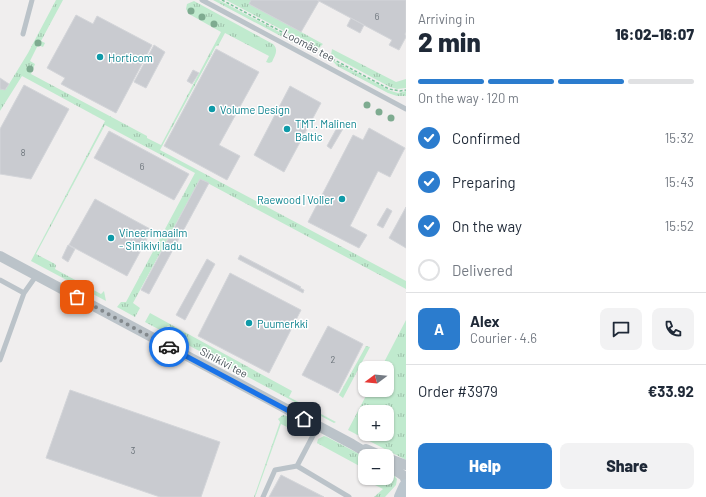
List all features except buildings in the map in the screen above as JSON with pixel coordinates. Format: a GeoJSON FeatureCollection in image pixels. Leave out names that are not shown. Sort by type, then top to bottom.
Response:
{"type":"FeatureCollection","features":[{"type":"Feature","properties":{"kind":"street","name":"Sinikivi tee"},"geometry":{"type":"LineString","coordinates":[[0,256],[360,449]]}},
{"type":"Feature","properties":{"kind":"street","name":"Sinikivi tee"},"geometry":{"type":"LineString","coordinates":[[352,444],[364,449]]}},
{"type":"Feature","properties":{"kind":"street"},"geometry":{"type":"LineString","coordinates":[[394,461],[406,465]]}},
{"type":"Feature","properties":{"kind":"street"},"geometry":{"type":"LineString","coordinates":[[394,470],[404,476],[406,481]]}},
{"type":"Feature","properties":{"kind":"street"},"geometry":{"type":"LineString","coordinates":[[401,497],[406,486]]}},
{"type":"Feature","properties":{"kind":"lane"},"geometry":{"type":"LineString","coordinates":[[23,34],[32,0]]}},
{"type":"Feature","properties":{"kind":"lane","name":"Loomäe tee"},"geometry":{"type":"LineString","coordinates":[[202,0],[406,109]]}},
{"type":"Feature","properties":{"kind":"lane"},"geometry":{"type":"LineString","coordinates":[[0,360],[24,293],[36,276]]}},
{"type":"Feature","properties":{"kind":"lane"},"geometry":{"type":"LineString","coordinates":[[0,280],[24,293]]}},
{"type":"Feature","properties":{"kind":"lane"},"geometry":{"type":"LineString","coordinates":[[296,466],[318,426]]}},
{"type":"Feature","properties":{"kind":"lane"},"geometry":{"type":"LineString","coordinates":[[263,497],[275,470],[296,466],[348,497]]}},
{"type":"Feature","properties":{"kind":"path"},"geometry":{"type":"LineString","coordinates":[[222,0],[389,89],[400,91],[406,90]]}},
{"type":"Feature","properties":{"kind":"green space"},"geometry":{"type":"Polygon","coordinates":[[[56,0],[63,0],[41,41],[45,43],[43,47],[38,45],[30,61],[35,64],[31,74],[161,145],[221,32],[189,14],[186,9],[187,4],[194,1],[273,44],[276,48],[276,53],[272,62],[269,63],[266,62],[269,56],[225,33],[218,46],[216,46],[160,150],[406,281],[406,289],[200,179],[133,303],[140,308],[135,317],[117,307],[121,302],[126,302],[195,173],[105,125],[36,254],[55,264],[55,269],[101,294],[104,291],[106,301],[31,261],[105,121],[22,76],[0,111],[0,89],[6,89],[28,53],[56,0]]]}},
{"type":"Feature","properties":{"kind":"green space"},"geometry":{"type":"Polygon","coordinates":[[[213,0],[219,0],[313,50],[305,49],[213,0]]]}},
{"type":"Feature","properties":{"kind":"green space"},"geometry":{"type":"Polygon","coordinates":[[[226,0],[251,0],[250,4],[323,44],[318,49],[226,0]]]}},
{"type":"Feature","properties":{"kind":"green space"},"geometry":{"type":"Polygon","coordinates":[[[332,49],[396,82],[406,79],[406,88],[397,89],[390,87],[331,55],[332,49]]]}},
{"type":"Feature","properties":{"kind":"green space"},"geometry":{"type":"Polygon","coordinates":[[[332,60],[391,91],[398,93],[406,91],[406,96],[397,96],[388,93],[337,66],[332,60]]]}},
{"type":"Feature","properties":{"kind":"green space"},"geometry":{"type":"Polygon","coordinates":[[[150,313],[292,391],[289,397],[336,422],[334,423],[173,337],[171,333],[173,328],[168,326],[160,330],[145,322],[150,313]]]}},
{"type":"Feature","properties":{"kind":"green space"},"geometry":{"type":"Polygon","coordinates":[[[406,320],[406,460],[394,454],[394,449],[385,449],[369,441],[394,441],[394,405],[361,405],[365,397],[394,397],[394,361],[385,361],[406,320]]]}},
{"type":"Feature","properties":{"kind":"green space"},"geometry":{"type":"Polygon","coordinates":[[[366,346],[370,347],[363,361],[358,361],[358,370],[343,398],[339,395],[366,346]]]}},
{"type":"Feature","properties":{"kind":"green space"},"geometry":{"type":"Polygon","coordinates":[[[358,411],[358,435],[348,430],[358,411]]]}},
{"type":"Feature","properties":{"kind":"green space"},"geometry":{"type":"Polygon","coordinates":[[[283,415],[304,424],[306,431],[305,434],[303,435],[281,424],[254,497],[280,422],[278,419],[283,415]]]}},
{"type":"Feature","properties":{"kind":"green space"},"geometry":{"type":"Polygon","coordinates":[[[324,436],[327,437],[358,453],[358,465],[317,443],[318,439],[324,436]]]}},
{"type":"Feature","properties":{"kind":"green space"},"geometry":{"type":"Polygon","coordinates":[[[394,473],[396,474],[396,485],[385,497],[374,497],[383,489],[375,485],[394,485],[394,473]]]}},
{"type":"Feature","properties":{"kind":"way so far"},"geometry":{"type":"LineString","coordinates":[[77,297],[169,347]]}},
{"type":"Feature","properties":{"kind":"place","name":"Horticom"},"geometry":{"type":"Point","coordinates":[100,57]}},
{"type":"Feature","properties":{"kind":"place","name":"Volume Design"},"geometry":{"type":"Point","coordinates":[212,109]}},
{"type":"Feature","properties":{"kind":"place","name":"TMT. Malinen Baltic"},"geometry":{"type":"Point","coordinates":[287,129]}},
{"type":"Feature","properties":{"kind":"place","name":"Raewood | Voller"},"geometry":{"type":"Point","coordinates":[342,199]}},
{"type":"Feature","properties":{"kind":"place","name":"Vineerimaailm - Sinikivi ladu"},"geometry":{"type":"Point","coordinates":[111,238]}},
{"type":"Feature","properties":{"kind":"place","name":"Puumerkki"},"geometry":{"type":"Point","coordinates":[249,323]}},
{"type":"Feature","properties":{"kind":"route"},"geometry":{"type":"LineString","coordinates":[[169,347],[304,419]]}}]}
